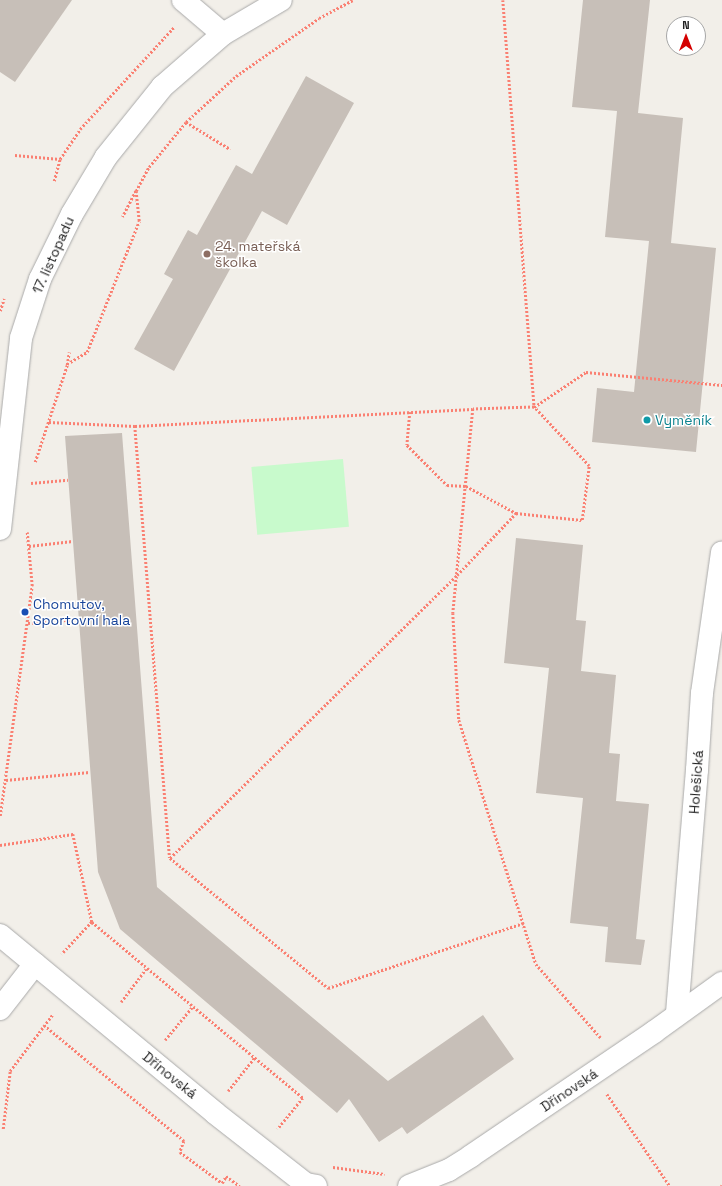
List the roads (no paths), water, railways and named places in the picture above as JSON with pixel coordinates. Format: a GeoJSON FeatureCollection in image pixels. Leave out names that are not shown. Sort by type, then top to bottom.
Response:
{"type":"FeatureCollection","features":[{"type":"Feature","properties":{"kind":"street","name":"17. listopadu"},"geometry":{"type":"LineString","coordinates":[[0,530],[7,453],[21,338],[40,279],[72,214],[106,157],[162,88],[222,34],[281,0]]}},
{"type":"Feature","properties":{"kind":"street"},"geometry":{"type":"LineString","coordinates":[[188,4],[222,34]]}},
{"type":"Feature","properties":{"kind":"street","name":"Holešická"},"geometry":{"type":"LineString","coordinates":[[677,1014],[702,693],[722,552]]}},
{"type":"Feature","properties":{"kind":"street","name":"Dřínovská"},"geometry":{"type":"LineString","coordinates":[[0,935],[215,1112],[309,1185]]}},
{"type":"Feature","properties":{"kind":"street"},"geometry":{"type":"LineString","coordinates":[[0,1009],[35,964]]}},
{"type":"Feature","properties":{"kind":"street","name":"Dřínovská"},"geometry":{"type":"LineString","coordinates":[[409,1186],[449,1170],[471,1156],[648,1036],[722,983]]}},
{"type":"Feature","properties":{"kind":"place","name":"24. mateřská školka"},"geometry":{"type":"Point","coordinates":[207,254]}},
{"type":"Feature","properties":{"kind":"place","name":"Vyměník"},"geometry":{"type":"Point","coordinates":[647,420]}},
{"type":"Feature","properties":{"kind":"place","name":"Chomutov, Sportovní hala"},"geometry":{"type":"Point","coordinates":[25,612]}}]}
